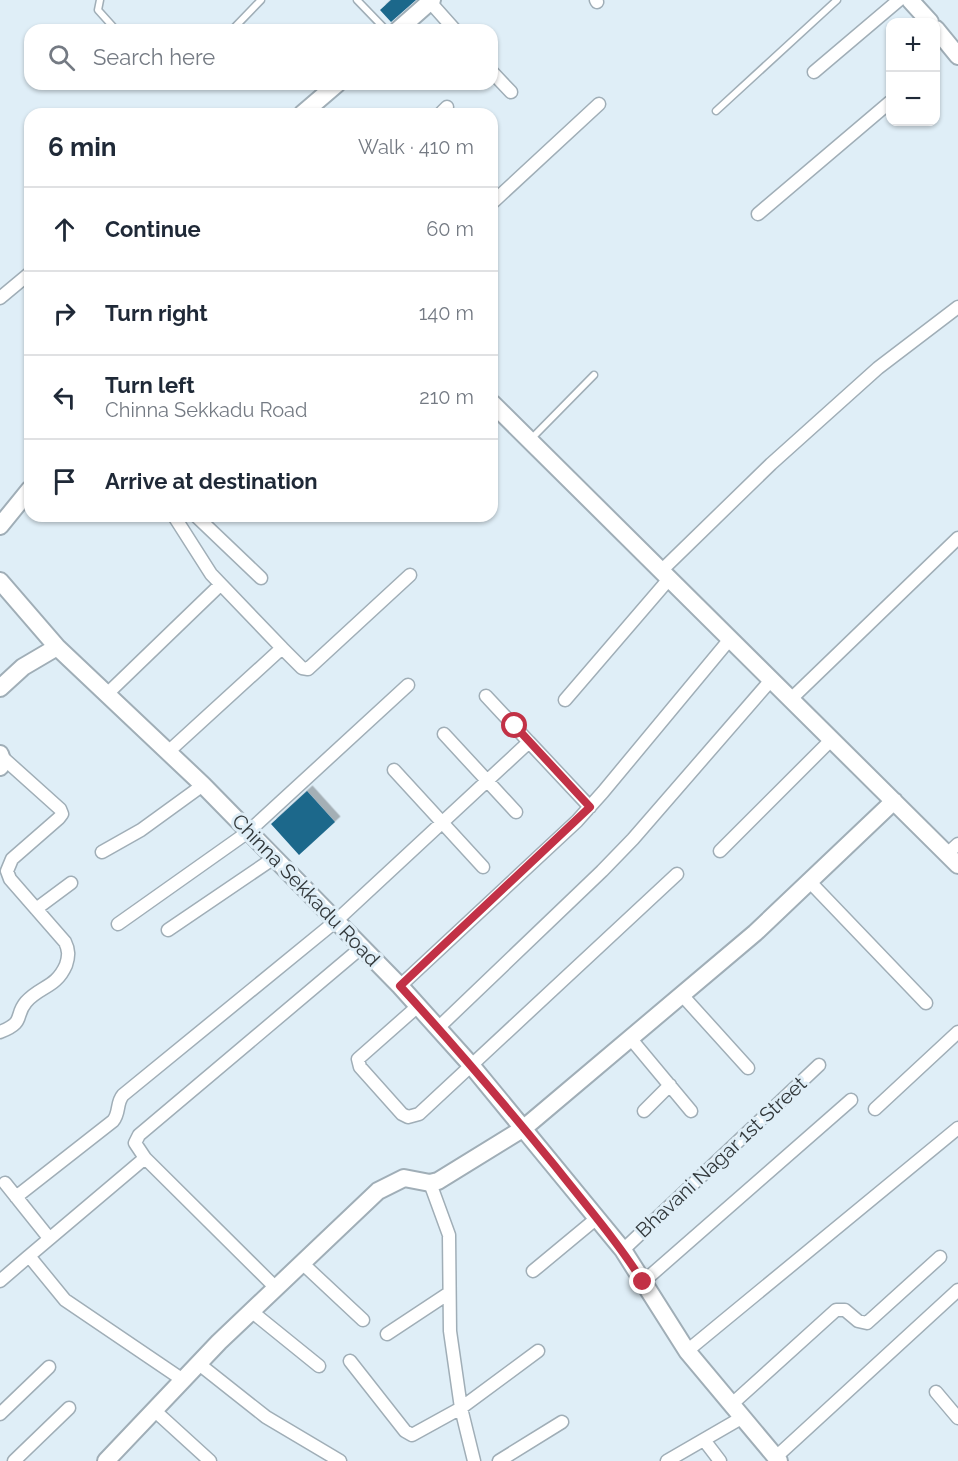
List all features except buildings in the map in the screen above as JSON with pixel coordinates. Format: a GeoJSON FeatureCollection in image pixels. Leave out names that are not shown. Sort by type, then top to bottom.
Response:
{"type":"FeatureCollection","features":[{"type":"Feature","properties":{"kind":"street"},"geometry":{"type":"LineString","coordinates":[[814,72],[899,0]]}},
{"type":"Feature","properties":{"kind":"street"},"geometry":{"type":"LineString","coordinates":[[910,0],[926,18]]}},
{"type":"Feature","properties":{"kind":"street"},"geometry":{"type":"LineString","coordinates":[[405,24],[431,1],[450,24]]}},
{"type":"Feature","properties":{"kind":"street"},"geometry":{"type":"LineString","coordinates":[[940,34],[958,56]]}},
{"type":"Feature","properties":{"kind":"street"},"geometry":{"type":"LineString","coordinates":[[498,79],[511,93]]}},
{"type":"Feature","properties":{"kind":"street"},"geometry":{"type":"LineString","coordinates":[[309,108],[330,90]]}},
{"type":"Feature","properties":{"kind":"street"},"geometry":{"type":"LineString","coordinates":[[498,197],[598,104]]}},
{"type":"Feature","properties":{"kind":"street"},"geometry":{"type":"LineString","coordinates":[[758,214],[886,106]]}},
{"type":"Feature","properties":{"kind":"street"},"geometry":{"type":"LineString","coordinates":[[0,298],[24,278]]}},
{"type":"Feature","properties":{"kind":"street"},"geometry":{"type":"LineString","coordinates":[[565,700],[665,575],[771,464],[878,368],[958,307]]}},
{"type":"Feature","properties":{"kind":"street"},"geometry":{"type":"LineString","coordinates":[[498,410],[894,801],[954,854]]}},
{"type":"Feature","properties":{"kind":"street"},"geometry":{"type":"LineString","coordinates":[[0,526],[24,496]]}},
{"type":"Feature","properties":{"kind":"street"},"geometry":{"type":"LineString","coordinates":[[178,522],[201,561],[220,585],[302,668],[308,669],[410,575]]}},
{"type":"Feature","properties":{"kind":"street"},"geometry":{"type":"LineString","coordinates":[[202,522],[261,578]]}},
{"type":"Feature","properties":{"kind":"street"},"geometry":{"type":"LineString","coordinates":[[791,699],[958,538]]}},
{"type":"Feature","properties":{"kind":"street","name":"Chinna Sekkadu Road"},"geometry":{"type":"LineString","coordinates":[[0,581],[57,647],[203,785],[400,986],[471,1065],[623,1250],[687,1351],[778,1459]]}},
{"type":"Feature","properties":{"kind":"street"},"geometry":{"type":"LineString","coordinates":[[107,694],[220,585]]}},
{"type":"Feature","properties":{"kind":"street"},"geometry":{"type":"LineString","coordinates":[[400,986],[590,807],[730,639]]}},
{"type":"Feature","properties":{"kind":"street"},"geometry":{"type":"LineString","coordinates":[[0,688],[23,667],[57,647]]}},
{"type":"Feature","properties":{"kind":"street"},"geometry":{"type":"LineString","coordinates":[[168,752],[282,648]]}},
{"type":"Feature","properties":{"kind":"street"},"geometry":{"type":"LineString","coordinates":[[438,1028],[603,871],[771,680]]}},
{"type":"Feature","properties":{"kind":"street"},"geometry":{"type":"LineString","coordinates":[[118,924],[248,831],[408,685]]}},
{"type":"Feature","properties":{"kind":"street"},"geometry":{"type":"LineString","coordinates":[[486,696],[590,807]]}},
{"type":"Feature","properties":{"kind":"street"},"geometry":{"type":"LineString","coordinates":[[444,735],[516,812]]}},
{"type":"Feature","properties":{"kind":"street"},"geometry":{"type":"LineString","coordinates":[[720,851],[832,739]]}},
{"type":"Feature","properties":{"kind":"street"},"geometry":{"type":"LineString","coordinates":[[16,1197],[113,1121],[123,1095],[336,921],[529,742]]}},
{"type":"Feature","properties":{"kind":"street"},"geometry":{"type":"LineString","coordinates":[[0,759],[56,804],[62,814],[12,859],[7,871],[10,879],[65,942],[68,949],[68,958],[55,983],[29,999],[24,1004],[16,1023],[0,1032]]}},
{"type":"Feature","properties":{"kind":"street"},"geometry":{"type":"LineString","coordinates":[[394,770],[441,824],[483,867]]}},
{"type":"Feature","properties":{"kind":"street"},"geometry":{"type":"LineString","coordinates":[[102,852],[141,830],[203,785]]}},
{"type":"Feature","properties":{"kind":"street"},"geometry":{"type":"LineString","coordinates":[[106,1461],[251,1311],[378,1191],[404,1179],[430,1183],[438,1181],[524,1128],[755,933],[894,801]]}},
{"type":"Feature","properties":{"kind":"street"},"geometry":{"type":"LineString","coordinates":[[168,930],[274,858]]}},
{"type":"Feature","properties":{"kind":"street"},"geometry":{"type":"LineString","coordinates":[[418,1006],[358,1059],[360,1067],[402,1114],[408,1117],[419,1114],[676,874]]}},
{"type":"Feature","properties":{"kind":"street"},"geometry":{"type":"LineString","coordinates":[[810,882],[926,1003]]}},
{"type":"Feature","properties":{"kind":"street"},"geometry":{"type":"LineString","coordinates":[[36,909],[71,884]]}},
{"type":"Feature","properties":{"kind":"street"},"geometry":{"type":"LineString","coordinates":[[276,1288],[145,1158],[135,1143],[139,1135],[362,947]]}},
{"type":"Feature","properties":{"kind":"street"},"geometry":{"type":"LineString","coordinates":[[682,995],[748,1068]]}},
{"type":"Feature","properties":{"kind":"street"},"geometry":{"type":"LineString","coordinates":[[875,1109],[958,1032]]}},
{"type":"Feature","properties":{"kind":"street"},"geometry":{"type":"LineString","coordinates":[[631,1039],[691,1111]]}},
{"type":"Feature","properties":{"kind":"street","name":"Bhavani Nagar 1st Street"},"geometry":{"type":"LineString","coordinates":[[623,1250],[819,1065]]}},
{"type":"Feature","properties":{"kind":"street"},"geometry":{"type":"LineString","coordinates":[[644,1111],[670,1085]]}},
{"type":"Feature","properties":{"kind":"street"},"geometry":{"type":"LineString","coordinates":[[643,1282],[851,1100]]}},
{"type":"Feature","properties":{"kind":"street"},"geometry":{"type":"LineString","coordinates":[[687,1351],[958,1128]]}},
{"type":"Feature","properties":{"kind":"street"},"geometry":{"type":"LineString","coordinates":[[0,1281],[145,1158]]}},
{"type":"Feature","properties":{"kind":"street"},"geometry":{"type":"LineString","coordinates":[[5,1183],[49,1238]]}},
{"type":"Feature","properties":{"kind":"street"},"geometry":{"type":"LineString","coordinates":[[430,1183],[449,1235],[450,1331],[461,1408],[472,1460]]}},
{"type":"Feature","properties":{"kind":"street"},"geometry":{"type":"LineString","coordinates":[[533,1271],[597,1218]]}},
{"type":"Feature","properties":{"kind":"street"},"geometry":{"type":"LineString","coordinates":[[29,1256],[65,1300],[183,1380]]}},
{"type":"Feature","properties":{"kind":"street"},"geometry":{"type":"LineString","coordinates":[[667,1461],[704,1440],[737,1411],[836,1310],[845,1310],[858,1321],[867,1323],[940,1257]]}},
{"type":"Feature","properties":{"kind":"street"},"geometry":{"type":"LineString","coordinates":[[302,1263],[363,1320]]}},
{"type":"Feature","properties":{"kind":"street"},"geometry":{"type":"LineString","coordinates":[[778,1459],[958,1290]]}},
{"type":"Feature","properties":{"kind":"street"},"geometry":{"type":"LineString","coordinates":[[387,1334],[449,1293]]}},
{"type":"Feature","properties":{"kind":"street"},"geometry":{"type":"LineString","coordinates":[[251,1311],[319,1366]]}},
{"type":"Feature","properties":{"kind":"street"},"geometry":{"type":"LineString","coordinates":[[350,1361],[408,1434],[416,1435],[461,1408],[538,1352]]}},
{"type":"Feature","properties":{"kind":"street"},"geometry":{"type":"LineString","coordinates":[[199,1364],[266,1418],[339,1461]]}},
{"type":"Feature","properties":{"kind":"street"},"geometry":{"type":"LineString","coordinates":[[0,1414],[49,1367]]}},
{"type":"Feature","properties":{"kind":"street"},"geometry":{"type":"LineString","coordinates":[[936,1392],[958,1418]]}},
{"type":"Feature","properties":{"kind":"street"},"geometry":{"type":"LineString","coordinates":[[14,1461],[69,1408]]}},
{"type":"Feature","properties":{"kind":"street"},"geometry":{"type":"LineString","coordinates":[[154,1410],[210,1461]]}},
{"type":"Feature","properties":{"kind":"street"},"geometry":{"type":"LineString","coordinates":[[499,1461],[562,1422]]}},
{"type":"Feature","properties":{"kind":"street"},"geometry":{"type":"LineString","coordinates":[[704,1440],[720,1461]]}},
{"type":"Feature","properties":{"kind":"lane"},"geometry":{"type":"LineString","coordinates":[[100,0],[98,10],[111,24]]}},
{"type":"Feature","properties":{"kind":"lane"},"geometry":{"type":"LineString","coordinates":[[238,24],[261,0]]}},
{"type":"Feature","properties":{"kind":"lane"},"geometry":{"type":"LineString","coordinates":[[357,0],[380,24]]}},
{"type":"Feature","properties":{"kind":"lane"},"geometry":{"type":"LineString","coordinates":[[716,111],[837,0]]}},
{"type":"Feature","properties":{"kind":"lane"},"geometry":{"type":"LineString","coordinates":[[529,440],[594,375]]}},
{"type":"Feature","properties":{"kind":"route"},"geometry":{"type":"LineString","coordinates":[[515,726],[590,807],[400,986],[524,1128],[623,1250],[643,1282]]}}]}
